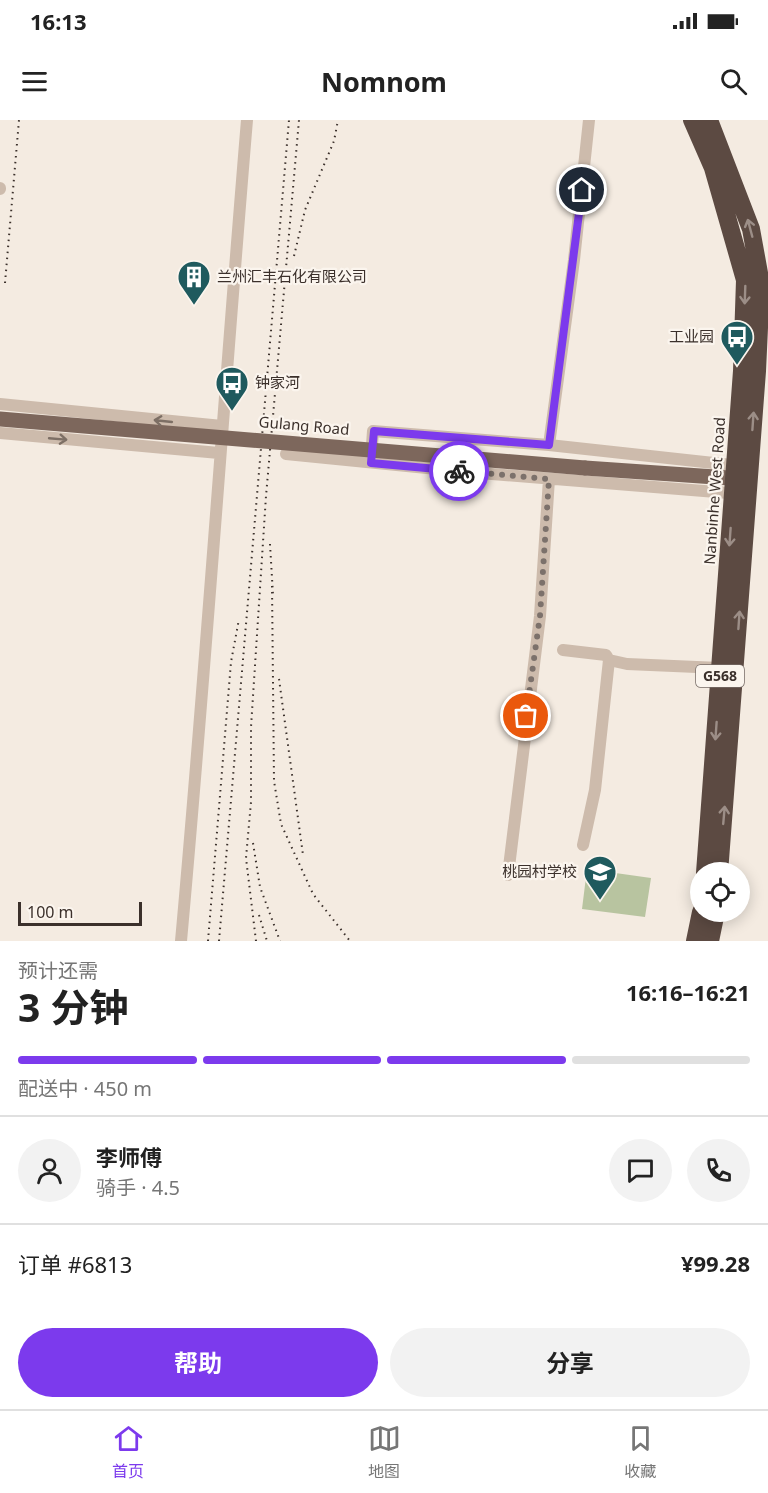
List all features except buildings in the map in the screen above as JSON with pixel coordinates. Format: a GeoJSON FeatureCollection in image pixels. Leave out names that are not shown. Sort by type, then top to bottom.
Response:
{"type":"FeatureCollection","features":[{"type":"Feature","properties":{"kind":"highway","name":"Nanbinhe West Road"},"geometry":{"type":"LineString","coordinates":[[692,120],[713,168],[745,280],[742,480],[720,862]]}},
{"type":"Feature","properties":{"kind":"highway","name":"Nanbinhe West Road"},"geometry":{"type":"LineString","coordinates":[[706,862],[720,668],[742,480],[760,284],[751,229],[710,120]]}},
{"type":"Feature","properties":{"kind":"highway"},"geometry":{"type":"LineString","coordinates":[[695,941],[699,922]]}},
{"type":"Feature","properties":{"kind":"highway"},"geometry":{"type":"LineString","coordinates":[[710,941],[714,922]]}},
{"type":"Feature","properties":{"kind":"main road","name":"Gulang Road"},"geometry":{"type":"LineString","coordinates":[[0,418],[742,480]]}},
{"type":"Feature","properties":{"kind":"street"},"geometry":{"type":"LineString","coordinates":[[181,941],[205,670],[219,453],[248,120]]}},
{"type":"Feature","properties":{"kind":"street"},"geometry":{"type":"LineString","coordinates":[[549,445],[574,260],[589,120]]}},
{"type":"Feature","properties":{"kind":"street"},"geometry":{"type":"LineString","coordinates":[[0,405],[222,426]]}},
{"type":"Feature","properties":{"kind":"street"},"geometry":{"type":"LineString","coordinates":[[371,463],[374,431],[549,445],[742,480]]}},
{"type":"Feature","properties":{"kind":"street"},"geometry":{"type":"LineString","coordinates":[[0,433],[219,453]]}},
{"type":"Feature","properties":{"kind":"street"},"geometry":{"type":"LineString","coordinates":[[286,454],[549,479],[742,480]]}},
{"type":"Feature","properties":{"kind":"street"},"geometry":{"type":"LineString","coordinates":[[508,875],[540,616],[549,479]]}},
{"type":"Feature","properties":{"kind":"street"},"geometry":{"type":"LineString","coordinates":[[563,650],[606,655],[609,660],[595,790],[583,845]]}},
{"type":"Feature","properties":{"kind":"street"},"geometry":{"type":"LineString","coordinates":[[609,660],[627,664],[720,668]]}},
{"type":"Feature","properties":{"kind":"green space"},"geometry":{"type":"Polygon","coordinates":[[[587,869],[651,878],[645,917],[582,909],[587,869]]]}},
{"type":"Feature","properties":{"kind":"railway"},"geometry":{"type":"LineString","coordinates":[[5,283],[19,120]]}},
{"type":"Feature","properties":{"kind":"railway"},"geometry":{"type":"LineString","coordinates":[[219,941],[289,120]]}},
{"type":"Feature","properties":{"kind":"railway"},"geometry":{"type":"LineString","coordinates":[[256,941],[246,858],[251,802],[251,727],[266,496],[299,120]]}},
{"type":"Feature","properties":{"kind":"railway"},"geometry":{"type":"LineString","coordinates":[[294,256],[305,210],[334,141],[338,120]]}},
{"type":"Feature","properties":{"kind":"railway"},"geometry":{"type":"LineString","coordinates":[[270,544],[273,595]]}},
{"type":"Feature","properties":{"kind":"railway"},"geometry":{"type":"LineString","coordinates":[[272,586],[274,781],[281,824],[313,894],[350,941]]}},
{"type":"Feature","properties":{"kind":"railway"},"geometry":{"type":"LineString","coordinates":[[208,941],[231,662],[239,619]]}},
{"type":"Feature","properties":{"kind":"railway"},"geometry":{"type":"LineString","coordinates":[[279,679],[303,855]]}},
{"type":"Feature","properties":{"kind":"railway"},"geometry":{"type":"LineString","coordinates":[[253,843],[260,887],[280,941]]}},
{"type":"Feature","properties":{"kind":"railway"},"geometry":{"type":"LineString","coordinates":[[259,915],[267,941]]}},
{"type":"Feature","properties":{"kind":"way so far"},"geometry":{"type":"LineString","coordinates":[[459,471],[549,479],[540,616],[526,716]]}},
{"type":"Feature","properties":{"kind":"place","name":"兰州汇丰石化有限公司"},"geometry":{"type":"Point","coordinates":[194,306]}},
{"type":"Feature","properties":{"kind":"place","name":"工业园"},"geometry":{"type":"Point","coordinates":[737,366]}},
{"type":"Feature","properties":{"kind":"place","name":"钟家河"},"geometry":{"type":"Point","coordinates":[232,412]}},
{"type":"Feature","properties":{"kind":"place","name":"桃园村学校"},"geometry":{"type":"Point","coordinates":[600,901]}},
{"type":"Feature","properties":{"kind":"route"},"geometry":{"type":"LineString","coordinates":[[459,471],[371,463],[374,431],[549,445],[582,190]]}}]}
